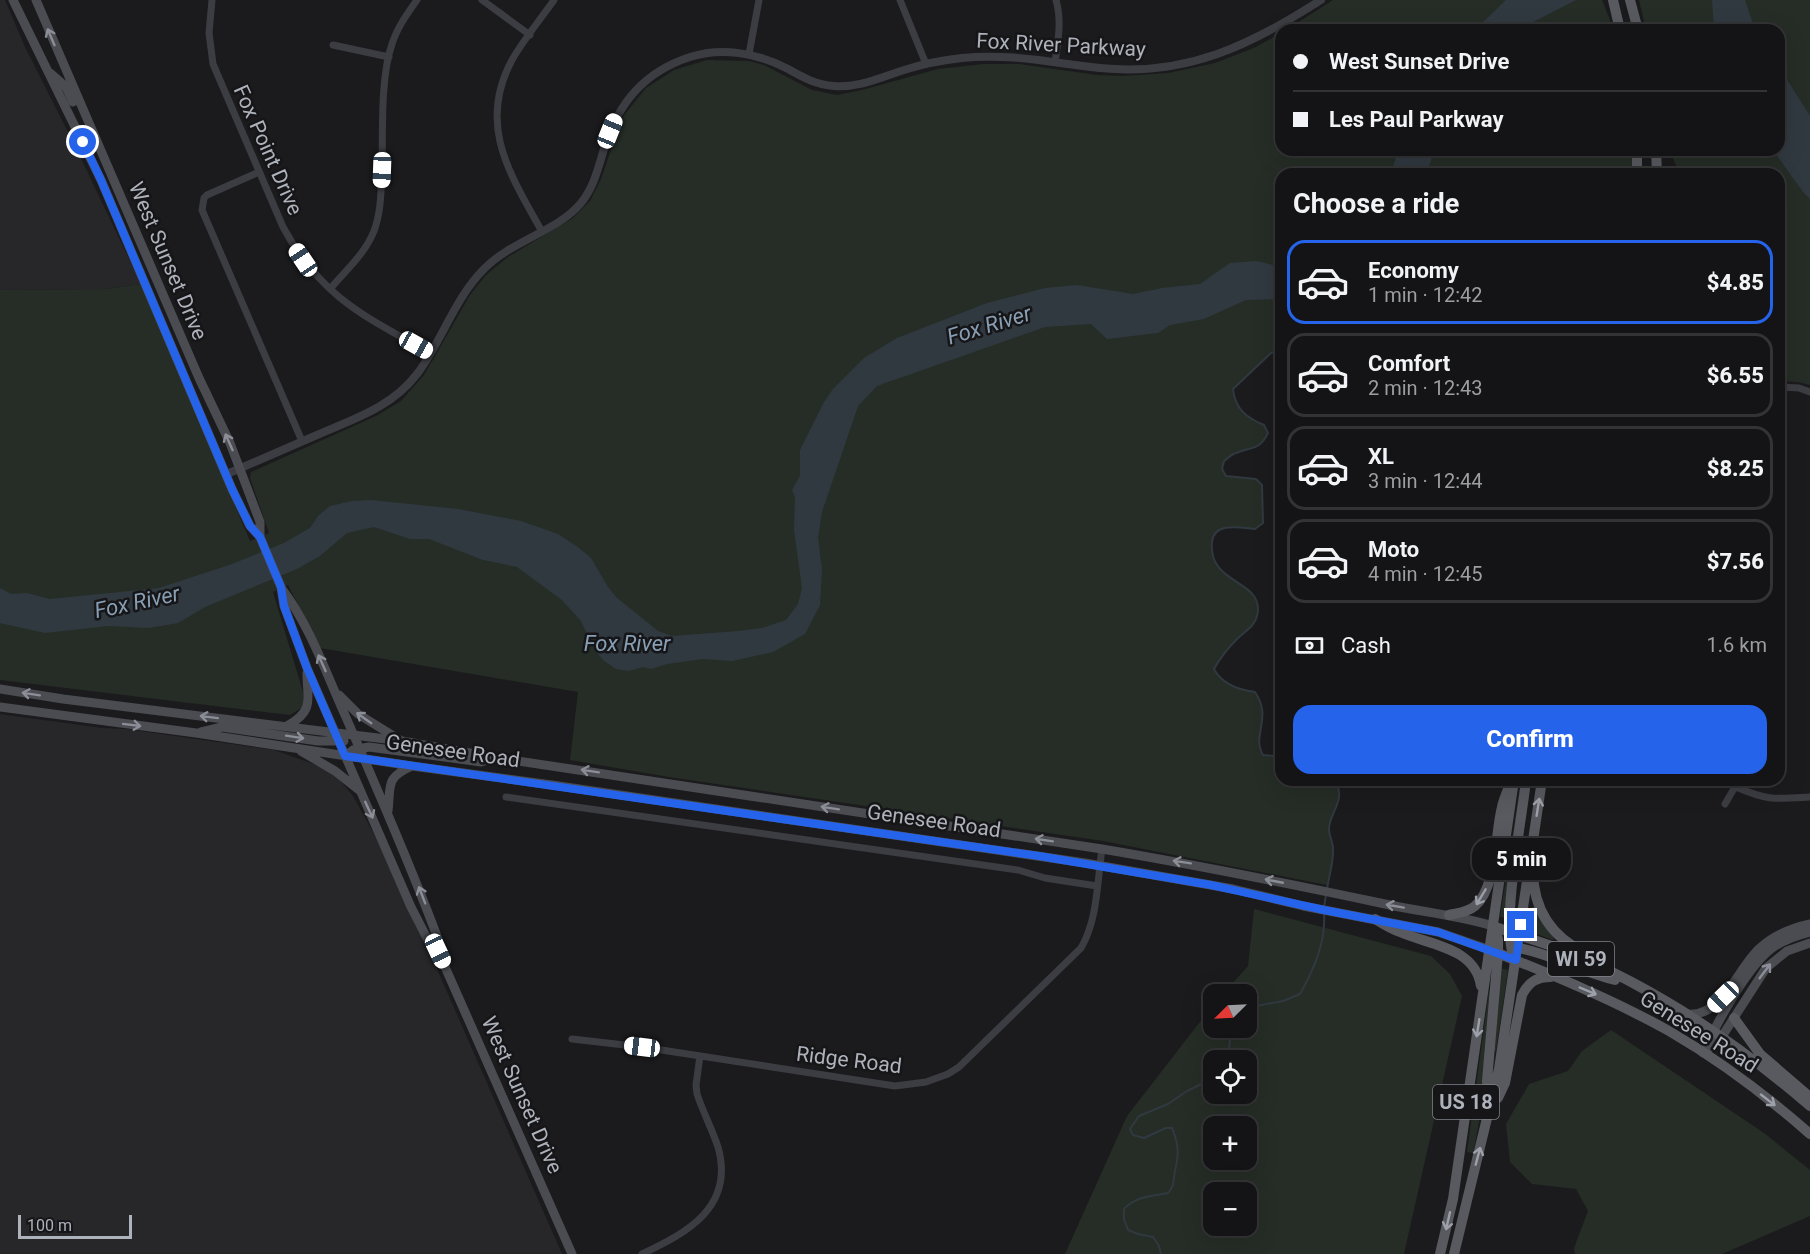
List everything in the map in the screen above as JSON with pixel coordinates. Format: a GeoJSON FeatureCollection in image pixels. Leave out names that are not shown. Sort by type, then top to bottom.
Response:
{"type":"FeatureCollection","features":[{"type":"Feature","properties":{"kind":"main road","name":"West Sunset Drive"},"geometry":{"type":"LineString","coordinates":[[13,0],[101,180],[250,526],[260,537],[281,587],[284,606],[307,668],[360,792],[411,907],[429,942],[438,951],[572,1254]]}},
{"type":"Feature","properties":{"kind":"main road","name":"West Sunset Drive"},"geometry":{"type":"LineString","coordinates":[[36,0],[240,468],[260,522],[260,537]]}},
{"type":"Feature","properties":{"kind":"main road"},"geometry":{"type":"LineString","coordinates":[[1630,0],[1636,24]]}},
{"type":"Feature","properties":{"kind":"main road"},"geometry":{"type":"LineString","coordinates":[[1613,1],[1619,24]]}},
{"type":"Feature","properties":{"kind":"main road"},"geometry":{"type":"LineString","coordinates":[[36,48],[47,58],[54,72],[59,75],[67,73]]}},
{"type":"Feature","properties":{"kind":"main road"},"geometry":{"type":"LineString","coordinates":[[47,71],[66,87],[76,108],[88,123]]}},
{"type":"Feature","properties":{"kind":"main road","name":"West Sunset Drive"},"geometry":{"type":"LineString","coordinates":[[281,587],[293,603],[354,735],[438,939],[438,951]]}},
{"type":"Feature","properties":{"kind":"main road"},"geometry":{"type":"LineString","coordinates":[[288,726],[299,720],[307,711],[309,700],[307,668]]}},
{"type":"Feature","properties":{"kind":"main road"},"geometry":{"type":"LineString","coordinates":[[332,687],[358,714],[402,741]]}},
{"type":"Feature","properties":{"kind":"main road","name":"Genesee Road"},"geometry":{"type":"LineString","coordinates":[[0,689],[63,699],[288,726],[337,738],[354,735],[402,741],[498,758],[1102,849],[1202,866],[1392,906],[1449,915],[1493,926],[1563,951],[1637,986],[1717,1035],[1775,1076],[1810,1106]]}},
{"type":"Feature","properties":{"kind":"main road","name":"Genesee Road"},"geometry":{"type":"LineString","coordinates":[[0,707],[196,733],[1100,866],[1233,889],[1303,906],[1438,932],[1496,950],[1621,1006],[1670,1032],[1756,1090],[1810,1134]]}},
{"type":"Feature","properties":{"kind":"main road"},"geometry":{"type":"LineString","coordinates":[[196,733],[222,727],[337,738]]}},
{"type":"Feature","properties":{"kind":"main road"},"geometry":{"type":"LineString","coordinates":[[345,756],[359,748],[378,747],[481,762],[498,758]]}},
{"type":"Feature","properties":{"kind":"main road"},"geometry":{"type":"LineString","coordinates":[[296,749],[335,771],[360,792]]}},
{"type":"Feature","properties":{"kind":"main road"},"geometry":{"type":"LineString","coordinates":[[388,814],[392,780],[412,766]]}},
{"type":"Feature","properties":{"kind":"main road"},"geometry":{"type":"LineString","coordinates":[[1449,915],[1475,907],[1484,893],[1502,807],[1511,786]]}},
{"type":"Feature","properties":{"kind":"main road","name":"US 18"},"geometry":{"type":"LineString","coordinates":[[1440,1254],[1453,1199],[1482,1001],[1496,950],[1493,926],[1512,786]]}},
{"type":"Feature","properties":{"kind":"main road"},"geometry":{"type":"LineString","coordinates":[[1515,934],[1511,903],[1525,786]]}},
{"type":"Feature","properties":{"kind":"main road","name":"US 18"},"geometry":{"type":"LineString","coordinates":[[1454,1254],[1490,1114],[1499,1069],[1516,960],[1515,934],[1541,786]]}},
{"type":"Feature","properties":{"kind":"main road"},"geometry":{"type":"LineString","coordinates":[[1534,834],[1535,893],[1540,910],[1550,926],[1562,940],[1621,970],[1637,986]]}},
{"type":"Feature","properties":{"kind":"main road"},"geometry":{"type":"LineString","coordinates":[[1375,919],[1400,933],[1442,947],[1467,960],[1478,973],[1482,1001]]}},
{"type":"Feature","properties":{"kind":"main road"},"geometry":{"type":"LineString","coordinates":[[1685,1014],[1698,1013],[1713,1006],[1767,942],[1795,928],[1810,924]]}},
{"type":"Feature","properties":{"kind":"main road"},"geometry":{"type":"LineString","coordinates":[[1717,1035],[1760,959],[1783,941],[1810,932]]}},
{"type":"Feature","properties":{"kind":"main road"},"geometry":{"type":"LineString","coordinates":[[1703,1053],[1734,1018],[1766,968],[1786,951],[1810,943]]}},
{"type":"Feature","properties":{"kind":"main road"},"geometry":{"type":"LineString","coordinates":[[1490,1114],[1487,1081],[1496,950],[1514,947],[1598,976],[1637,986]]}},
{"type":"Feature","properties":{"kind":"main road"},"geometry":{"type":"LineString","coordinates":[[1490,1114],[1505,1083],[1522,995],[1533,981],[1543,977],[1553,977]]}},
{"type":"Feature","properties":{"kind":"main road"},"geometry":{"type":"LineString","coordinates":[[1734,1018],[1760,1054],[1810,1097]]}},
{"type":"Feature","properties":{"kind":"street","name":"Fox Point Drive"},"geometry":{"type":"LineString","coordinates":[[213,0],[209,33],[213,64],[293,245],[313,273],[356,311],[430,353]]}},
{"type":"Feature","properties":{"kind":"street"},"geometry":{"type":"LineString","coordinates":[[330,290],[363,250],[377,220],[381,190],[388,57],[398,29],[417,0]]}},
{"type":"Feature","properties":{"kind":"street"},"geometry":{"type":"LineString","coordinates":[[482,0],[530,34]]}},
{"type":"Feature","properties":{"kind":"street"},"geometry":{"type":"LineString","coordinates":[[542,230],[505,163],[501,151],[497,108],[504,78],[516,54],[554,0]]}},
{"type":"Feature","properties":{"kind":"street"},"geometry":{"type":"LineString","coordinates":[[749,54],[759,0]]}},
{"type":"Feature","properties":{"kind":"street"},"geometry":{"type":"LineString","coordinates":[[900,0],[926,64]]}},
{"type":"Feature","properties":{"kind":"street"},"geometry":{"type":"LineString","coordinates":[[1055,62],[1060,30],[1056,0]]}},
{"type":"Feature","properties":{"kind":"street","name":"Fox River Parkway"},"geometry":{"type":"LineString","coordinates":[[1282,24],[1321,0]]}},
{"type":"Feature","properties":{"kind":"street","name":"Fox River Parkway"},"geometry":{"type":"LineString","coordinates":[[227,474],[387,403],[406,388],[419,372],[469,286],[483,270],[512,247],[574,210],[589,192],[615,119],[630,97],[649,78],[666,67],[692,56],[720,52],[749,54],[772,61],[810,81],[838,87],[861,84],[926,64],[986,56],[1017,57],[1103,69],[1151,68],[1201,59],[1233,49],[1275,28]]}},
{"type":"Feature","properties":{"kind":"street"},"geometry":{"type":"LineString","coordinates":[[333,45],[388,57]]}},
{"type":"Feature","properties":{"kind":"street"},"geometry":{"type":"LineString","coordinates":[[259,172],[207,195],[204,198],[202,210],[302,441]]}},
{"type":"Feature","properties":{"kind":"street"},"geometry":{"type":"LineString","coordinates":[[1785,387],[1810,392]]}},
{"type":"Feature","properties":{"kind":"street"},"geometry":{"type":"LineString","coordinates":[[1725,804],[1736,786]]}},
{"type":"Feature","properties":{"kind":"street"},"geometry":{"type":"LineString","coordinates":[[1740,786],[1758,796],[1772,800],[1810,797]]}},
{"type":"Feature","properties":{"kind":"street","name":"Genesee Road"},"geometry":{"type":"LineString","coordinates":[[506,797],[1018,870],[1045,878],[1097,886]]}},
{"type":"Feature","properties":{"kind":"street","name":"Ridge Road"},"geometry":{"type":"LineString","coordinates":[[572,1039],[895,1086],[916,1084],[937,1078],[948,1074],[970,1058],[1081,948],[1089,935],[1094,915],[1102,849]]}},
{"type":"Feature","properties":{"kind":"street"},"geometry":{"type":"LineString","coordinates":[[642,1254],[673,1240],[697,1223],[707,1211],[719,1183],[721,1165],[718,1148],[697,1094],[700,1056]]}},
{"type":"Feature","properties":{"kind":"shaded area"},"geometry":{"type":"Polygon","coordinates":[[[0,0],[5,0],[25,47],[141,284],[105,289],[0,290],[0,0]]]}},
{"type":"Feature","properties":{"kind":"shaded area"},"geometry":{"type":"Polygon","coordinates":[[[1333,0],[1602,0],[1612,24],[1295,24],[1333,0]]]}},
{"type":"Feature","properties":{"kind":"shaded area"},"geometry":{"type":"Polygon","coordinates":[[[1639,0],[1810,0],[1810,385],[1785,381],[1785,168],[1677,168],[1672,156],[1785,156],[1785,24],[1645,24],[1639,0]]]}},
{"type":"Feature","properties":{"kind":"shaded area"},"geometry":{"type":"Polygon","coordinates":[[[1275,36],[1275,156],[1632,156],[1633,168],[1275,168],[1275,352],[1271,353],[1233,390],[1239,408],[1247,416],[1264,425],[1268,433],[1259,445],[1228,457],[1222,469],[1226,476],[1256,479],[1262,485],[1263,523],[1255,529],[1223,528],[1214,535],[1212,542],[1213,555],[1218,566],[1251,592],[1258,610],[1256,620],[1230,646],[1214,669],[1222,679],[1243,690],[1255,692],[1259,699],[1263,713],[1259,748],[1263,755],[1275,756],[1275,786],[1338,787],[1338,800],[1329,831],[1333,853],[1327,885],[1103,841],[669,777],[570,760],[578,692],[320,648],[288,585],[273,592],[303,692],[303,707],[290,715],[0,680],[0,290],[105,289],[141,284],[250,541],[269,533],[250,478],[251,472],[376,416],[401,401],[424,375],[470,295],[486,275],[508,257],[573,218],[590,201],[601,179],[622,118],[646,88],[674,70],[707,60],[749,61],[764,65],[812,90],[837,95],[938,69],[984,64],[1019,64],[1097,75],[1168,73],[1215,63],[1254,48],[1275,36]]]}},
{"type":"Feature","properties":{"kind":"shaded area"},"geometry":{"type":"Polygon","coordinates":[[[0,714],[274,750],[322,767],[338,778],[353,796],[378,841],[412,912],[562,1254],[0,1254],[0,714]]]}},
{"type":"Feature","properties":{"kind":"shaded area"},"geometry":{"type":"Polygon","coordinates":[[[1520,786],[1522,786],[1506,918],[1500,917],[1520,786]]]}},
{"type":"Feature","properties":{"kind":"shaded area"},"geometry":{"type":"Polygon","coordinates":[[[1532,907],[1535,907],[1542,922],[1554,938],[1553,940],[1534,933],[1534,928],[1529,926],[1532,907]]]}},
{"type":"Feature","properties":{"kind":"shaded area"},"geometry":{"type":"Polygon","coordinates":[[[1254,909],[1431,956],[1450,974],[1462,996],[1404,1254],[1065,1254],[1127,1116],[1203,1018],[1203,1038],[1257,1038],[1257,984],[1232,984],[1248,966],[1254,909]]]}},
{"type":"Feature","properties":{"kind":"shaded area"},"geometry":{"type":"Polygon","coordinates":[[[1500,968],[1508,970],[1496,1051],[1493,1051],[1500,968]]]}},
{"type":"Feature","properties":{"kind":"shaded area"},"geometry":{"type":"Polygon","coordinates":[[[1489,991],[1491,991],[1485,1072],[1473,1153],[1467,1152],[1489,991]]]}},
{"type":"Feature","properties":{"kind":"shaded area"},"geometry":{"type":"Polygon","coordinates":[[[1611,1030],[1764,1133],[1810,1170],[1810,1216],[1722,1254],[1575,1254],[1574,1248],[1588,1211],[1576,1189],[1532,1184],[1510,1162],[1506,1124],[1529,1084],[1568,1071],[1582,1051],[1611,1030]]]}},
{"type":"Feature","properties":{"kind":"water"},"geometry":{"type":"Polygon","coordinates":[[[1506,0],[1576,0],[1531,24],[1481,24],[1506,0]]]}},
{"type":"Feature","properties":{"kind":"water"},"geometry":{"type":"Polygon","coordinates":[[[1712,0],[1745,0],[1753,24],[1714,24],[1712,0]]]}},
{"type":"Feature","properties":{"kind":"water"},"geometry":{"type":"Polygon","coordinates":[[[1785,76],[1810,116],[1810,199],[1777,156],[1785,156],[1785,76]]]}},
{"type":"Feature","properties":{"kind":"water"},"geometry":{"type":"Polygon","coordinates":[[[1396,156],[1432,156],[1429,168],[1393,168],[1396,156]]]}},
{"type":"Feature","properties":{"kind":"water","name":"Fox River"},"geometry":{"type":"Polygon","coordinates":[[[1257,261],[1275,266],[1275,299],[1246,300],[1204,319],[1170,325],[1158,333],[1107,339],[1091,324],[1045,327],[877,386],[858,406],[822,512],[818,538],[822,569],[820,605],[805,634],[773,652],[732,661],[703,659],[667,664],[651,669],[643,667],[629,671],[616,669],[604,661],[594,649],[581,621],[562,600],[517,567],[483,560],[429,539],[410,539],[374,527],[347,533],[320,556],[297,569],[205,607],[178,623],[149,628],[108,626],[45,633],[0,623],[0,588],[11,594],[27,593],[50,599],[159,588],[232,564],[284,543],[310,528],[318,516],[330,506],[371,500],[458,509],[521,521],[558,534],[591,558],[616,597],[658,631],[672,636],[762,628],[786,620],[798,604],[802,588],[794,530],[795,497],[792,490],[800,476],[800,450],[833,389],[864,358],[897,338],[987,303],[1045,288],[1077,285],[1133,294],[1200,284],[1230,263],[1257,261]]]}},
{"type":"Feature","properties":{"kind":"waterway"},"geometry":{"type":"LineString","coordinates":[[1275,352],[1233,389],[1239,407],[1247,416],[1264,425],[1268,433],[1262,443],[1228,457],[1222,469],[1226,476],[1256,479],[1262,485],[1263,523],[1255,529],[1223,528],[1214,535],[1212,542],[1213,556],[1218,566],[1225,574],[1251,592],[1258,610],[1256,620],[1230,646],[1214,669],[1222,679],[1232,685],[1255,692],[1262,710],[1260,748],[1263,755],[1275,756]]}},
{"type":"Feature","properties":{"kind":"waterway"},"geometry":{"type":"LineString","coordinates":[[1327,889],[1333,853],[1329,829],[1339,800],[1337,786]]}},
{"type":"Feature","properties":{"kind":"waterway"},"geometry":{"type":"LineString","coordinates":[[1324,907],[1326,895]]}},
{"type":"Feature","properties":{"kind":"waterway"},"geometry":{"type":"LineString","coordinates":[[1257,1006],[1283,1001],[1300,994],[1321,945],[1324,913]]}},
{"type":"Feature","properties":{"kind":"waterway"},"geometry":{"type":"LineString","coordinates":[[1229,1050],[1231,1038]]}},
{"type":"Feature","properties":{"kind":"waterway"},"geometry":{"type":"LineString","coordinates":[[1161,1254],[1153,1237],[1128,1230],[1124,1219],[1124,1209],[1139,1199],[1168,1193],[1172,1188],[1178,1150],[1176,1140],[1172,1128],[1166,1128],[1144,1138],[1133,1135],[1130,1129],[1139,1116],[1168,1104],[1203,1083]]}},
{"type":"Feature","properties":{"kind":"route"},"geometry":{"type":"LineString","coordinates":[[83,142],[232,489],[250,526],[260,537],[281,587],[284,606],[307,668],[345,756],[1085,863],[1233,889],[1303,906],[1438,932],[1516,960],[1521,925]]}}]}
